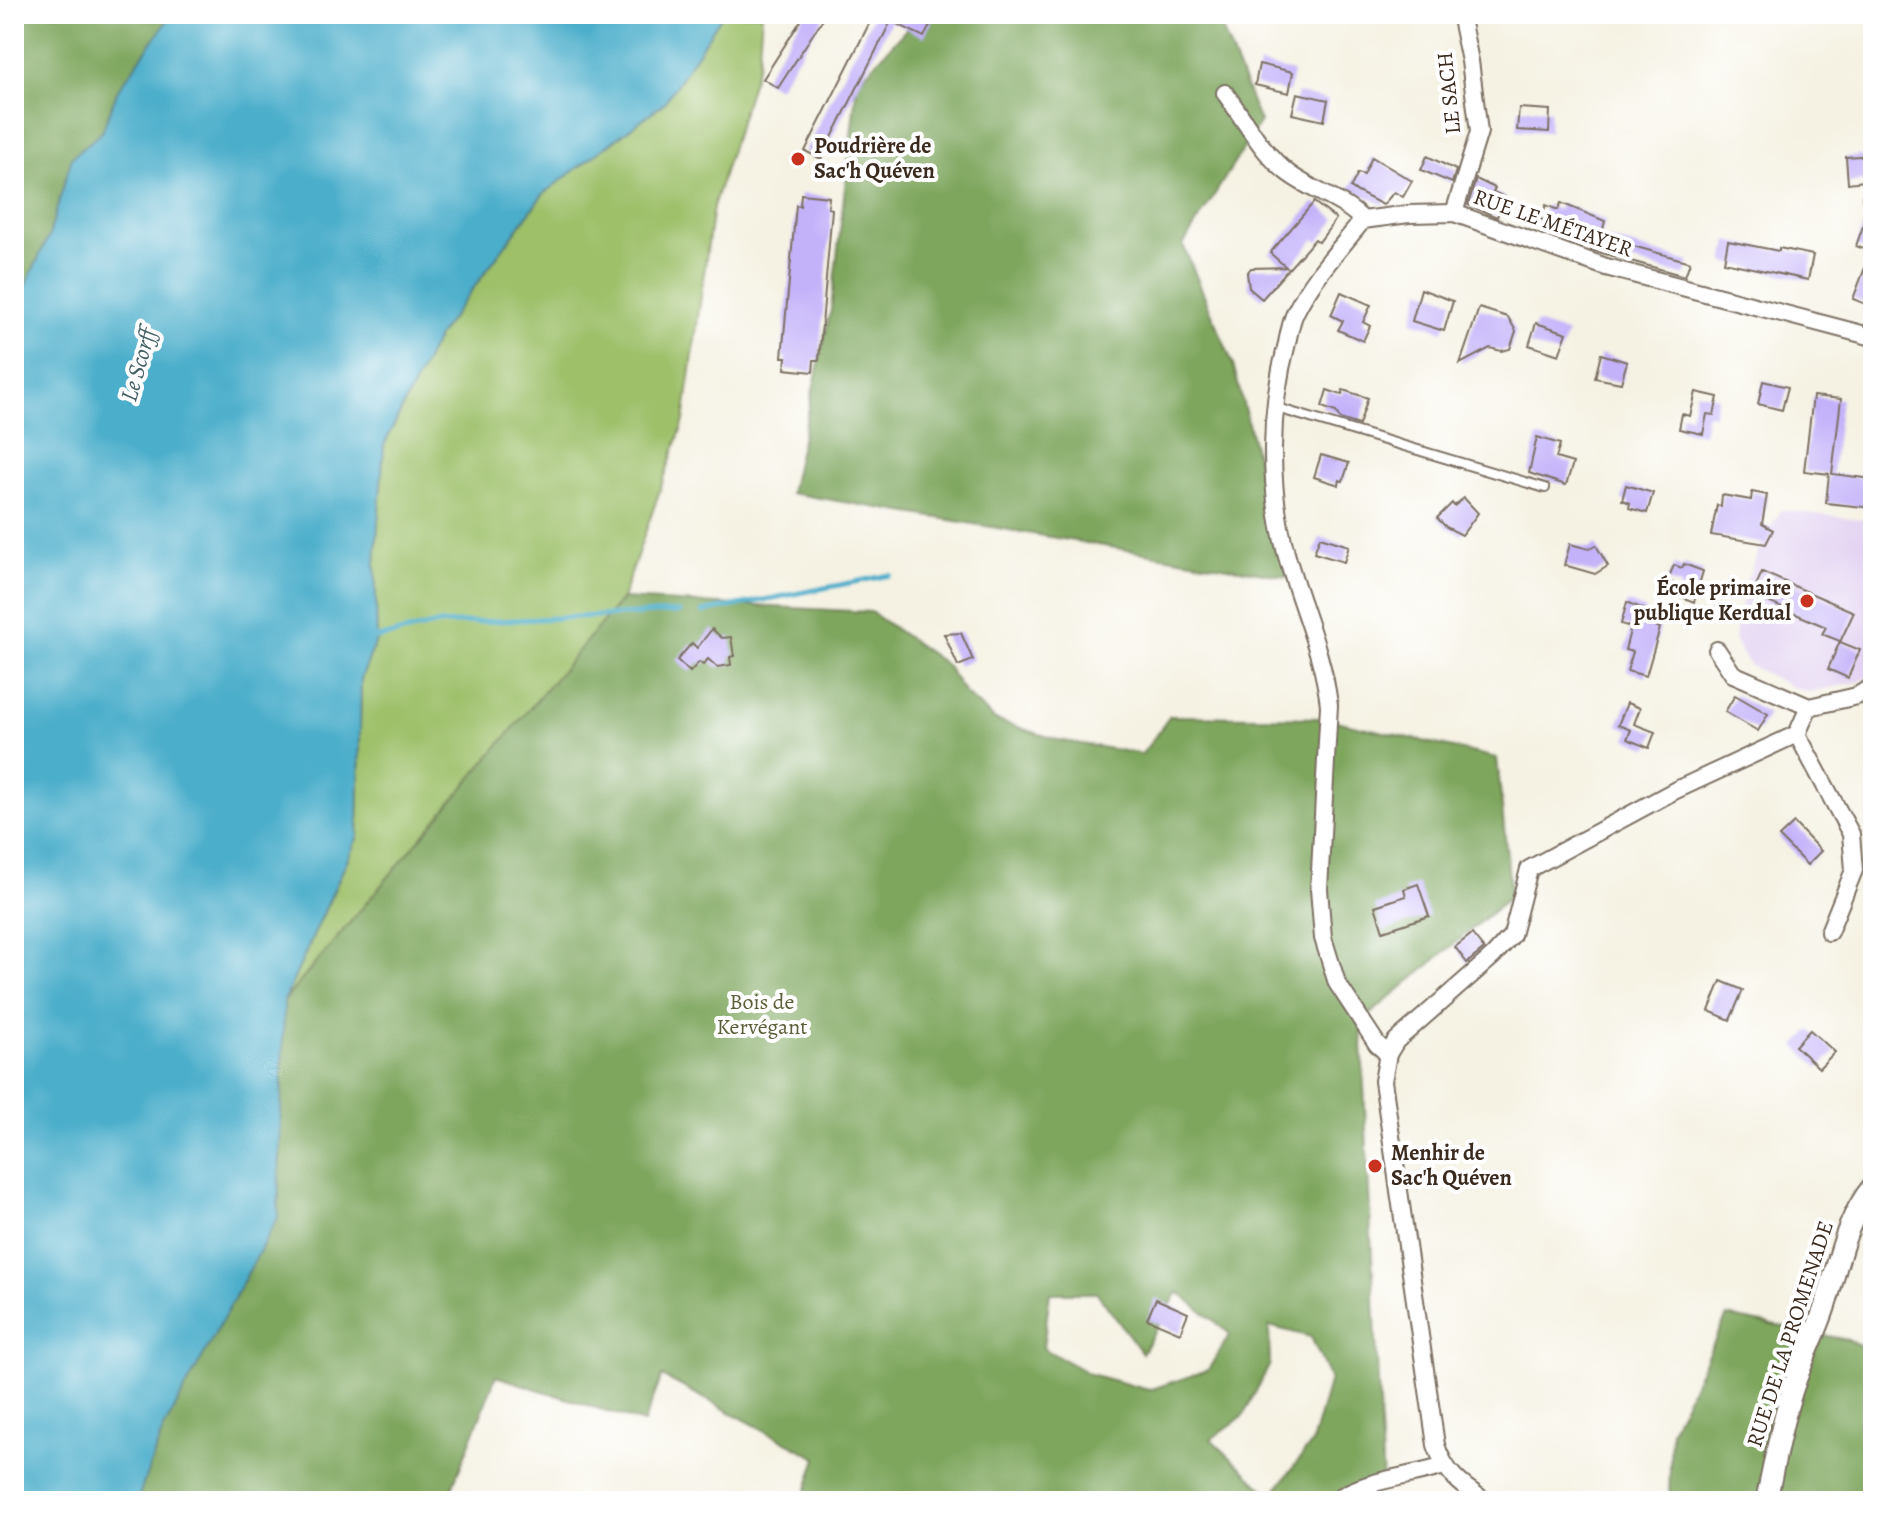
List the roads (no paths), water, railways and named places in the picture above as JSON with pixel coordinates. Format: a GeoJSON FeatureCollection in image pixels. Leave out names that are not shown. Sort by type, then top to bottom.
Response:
{"type":"FeatureCollection","features":[{"type":"Feature","properties":{"kind":"street","name":"LE SACH"},"geometry":{"type":"LineString","coordinates":[[1454,213],[1479,132],[1470,61],[1460,14]]}},
{"type":"Feature","properties":{"kind":"street"},"geometry":{"type":"LineString","coordinates":[[1225,93],[1277,163],[1290,174],[1351,208],[1363,220],[1315,279],[1294,316],[1278,379],[1273,467],[1276,508],[1286,554],[1318,647],[1329,705],[1319,889],[1323,938],[1337,983],[1377,1044],[1388,1054]]}},
{"type":"Feature","properties":{"kind":"street","name":"RUE LE MÉTAYER"},"geometry":{"type":"LineString","coordinates":[[1363,220],[1409,214],[1454,213],[1606,267],[1873,337]]}},
{"type":"Feature","properties":{"kind":"street"},"geometry":{"type":"LineString","coordinates":[[1717,650],[1733,674],[1809,707],[1857,696],[1873,686]]}},
{"type":"Feature","properties":{"kind":"street"},"geometry":{"type":"LineString","coordinates":[[1485,1501],[1464,1487],[1444,1466],[1436,1445],[1383,1081],[1388,1054],[1396,1041],[1493,956],[1512,935],[1529,869],[1674,791],[1797,734],[1809,707]]}},
{"type":"Feature","properties":{"kind":"street"},"geometry":{"type":"LineString","coordinates":[[1797,734],[1851,834],[1854,870],[1829,932]]}},
{"type":"Feature","properties":{"kind":"street","name":"RUE DE LA PROMENADE"},"geometry":{"type":"LineString","coordinates":[[1766,1501],[1786,1410],[1826,1305],[1845,1232],[1873,1186]]}},
{"type":"Feature","properties":{"kind":"street"},"geometry":{"type":"LineString","coordinates":[[1334,1501],[1348,1491],[1368,1484],[1444,1466]]}},
{"type":"Feature","properties":{"kind":"lane"},"geometry":{"type":"LineString","coordinates":[[1277,408],[1545,488]]}},
{"type":"Feature","properties":{"kind":"water","name":"Le Scorff"},"geometry":{"type":"Polygon","coordinates":[[[172,14],[723,14],[664,103],[544,193],[438,336],[384,445],[375,563],[377,638],[361,679],[358,836],[284,1001],[278,1217],[163,1430],[137,1501],[14,1501],[14,302],[23,291],[49,236],[72,157],[102,132],[118,90],[172,14]]]}},
{"type":"Feature","properties":{"kind":"waterway"},"geometry":{"type":"LineString","coordinates":[[703,612],[890,575]]}},
{"type":"Feature","properties":{"kind":"waterway"},"geometry":{"type":"LineString","coordinates":[[371,637],[438,624],[680,612]]}},
{"type":"Feature","properties":{"kind":"place","name":"Poudrière de Sac'h Quéven"},"geometry":{"type":"Point","coordinates":[798,159]}},
{"type":"Feature","properties":{"kind":"place","name":"École primaire publique Kerdual"},"geometry":{"type":"Point","coordinates":[1807,601]}},
{"type":"Feature","properties":{"kind":"place","name":"Menhir de Sac'h Quéven"},"geometry":{"type":"Point","coordinates":[1375,1166]}},
{"type":"Feature","properties":{"kind":"park label","name":"Bois de Kervégant"},"geometry":{"type":"Point","coordinates":[762,1014]}}]}
